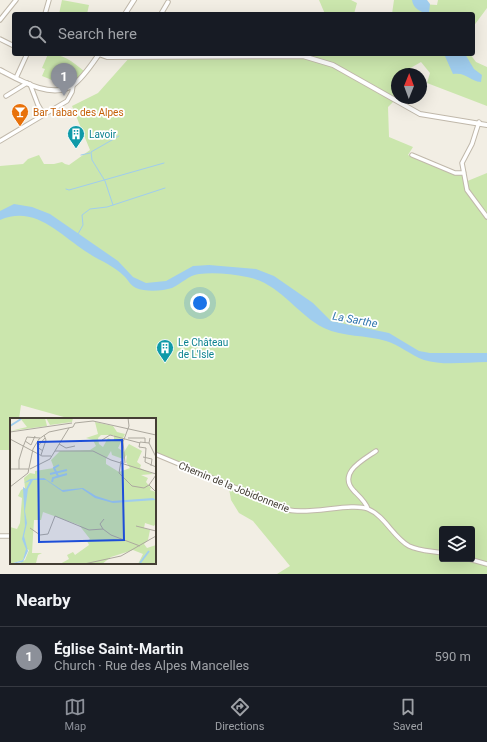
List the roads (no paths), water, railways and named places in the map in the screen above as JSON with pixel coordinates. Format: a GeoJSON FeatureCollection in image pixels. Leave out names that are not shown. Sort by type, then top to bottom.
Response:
{"type":"FeatureCollection","features":[{"type":"Feature","properties":{"kind":"street"},"geometry":{"type":"LineString","coordinates":[[0,20],[16,0]]}},
{"type":"Feature","properties":{"kind":"street"},"geometry":{"type":"LineString","coordinates":[[46,12],[49,0]]}},
{"type":"Feature","properties":{"kind":"street"},"geometry":{"type":"LineString","coordinates":[[126,12],[134,0]]}},
{"type":"Feature","properties":{"kind":"street"},"geometry":{"type":"LineString","coordinates":[[162,12],[168,2]]}},
{"type":"Feature","properties":{"kind":"street"},"geometry":{"type":"LineString","coordinates":[[0,39],[12,45]]}},
{"type":"Feature","properties":{"kind":"street"},"geometry":{"type":"LineString","coordinates":[[16,78],[26,56]]}},
{"type":"Feature","properties":{"kind":"street"},"geometry":{"type":"LineString","coordinates":[[0,141],[44,115],[69,98],[73,85],[97,56]]}},
{"type":"Feature","properties":{"kind":"street"},"geometry":{"type":"LineString","coordinates":[[103,56],[107,58],[222,56]]}},
{"type":"Feature","properties":{"kind":"street"},"geometry":{"type":"LineString","coordinates":[[294,56],[310,57],[332,65],[420,114],[479,122],[487,125]]}},
{"type":"Feature","properties":{"kind":"street"},"geometry":{"type":"LineString","coordinates":[[0,70],[29,84],[54,89],[73,85]]}},
{"type":"Feature","properties":{"kind":"street"},"geometry":{"type":"LineString","coordinates":[[6,96],[29,84]]}},
{"type":"Feature","properties":{"kind":"street"},"geometry":{"type":"LineString","coordinates":[[29,84],[44,115]]}},
{"type":"Feature","properties":{"kind":"street"},"geometry":{"type":"LineString","coordinates":[[479,122],[472,144],[462,160],[467,190],[487,217]]}},
{"type":"Feature","properties":{"kind":"street"},"geometry":{"type":"LineString","coordinates":[[412,155],[455,173],[464,173]]}},
{"type":"Feature","properties":{"kind":"street"},"geometry":{"type":"LineString","coordinates":[[376,451],[352,468],[349,478],[352,488],[367,505],[368,509],[376,513],[409,546],[439,553]]}},
{"type":"Feature","properties":{"kind":"street","name":"Chemin de la Jobidonnerie"},"geometry":{"type":"LineString","coordinates":[[156,454],[288,510],[304,512],[359,507],[368,509]]}},
{"type":"Feature","properties":{"kind":"street"},"geometry":{"type":"LineString","coordinates":[[475,561],[487,564]]}},
{"type":"Feature","properties":{"kind":"water"},"geometry":{"type":"Polygon","coordinates":[[[412,0],[427,0],[430,4],[429,12],[420,11],[414,5],[412,0]]]}},
{"type":"Feature","properties":{"kind":"water"},"geometry":{"type":"Polygon","coordinates":[[[445,56],[466,56],[474,69],[482,75],[481,82],[462,74],[453,74],[445,56]]]}},
{"type":"Feature","properties":{"kind":"water"},"geometry":{"type":"Polygon","coordinates":[[[14,204],[32,207],[50,214],[118,261],[133,277],[146,283],[166,281],[193,266],[209,265],[256,269],[274,276],[313,303],[331,321],[389,333],[419,351],[430,353],[487,353],[487,362],[431,362],[419,358],[386,341],[331,331],[314,322],[269,286],[259,280],[247,277],[211,273],[199,274],[192,276],[168,289],[154,291],[136,288],[132,286],[124,276],[115,269],[85,251],[46,224],[24,216],[13,216],[0,220],[0,211],[14,204]]]}},
{"type":"Feature","properties":{"kind":"waterway"},"geometry":{"type":"LineString","coordinates":[[113,205],[105,181],[92,160],[91,152],[119,136]]}},
{"type":"Feature","properties":{"kind":"waterway"},"geometry":{"type":"LineString","coordinates":[[81,155],[90,153]]}},
{"type":"Feature","properties":{"kind":"waterway"},"geometry":{"type":"LineString","coordinates":[[66,189],[69,190],[164,163]]}},
{"type":"Feature","properties":{"kind":"waterway"},"geometry":{"type":"LineString","coordinates":[[78,234],[83,225],[82,215],[90,209],[107,207],[165,188]]}},
{"type":"Feature","properties":{"kind":"place","name":"Église Saint-Martin"},"geometry":{"type":"Point","coordinates":[64,96]}},
{"type":"Feature","properties":{"kind":"place","name":"Bar Tabac des Alpes"},"geometry":{"type":"Point","coordinates":[20,127]}},
{"type":"Feature","properties":{"kind":"place","name":"Lavoir"},"geometry":{"type":"Point","coordinates":[76,149]}},
{"type":"Feature","properties":{"kind":"place","name":"Le Château de L'Isle"},"geometry":{"type":"Point","coordinates":[165,363]}},
{"type":"Feature","properties":{"kind":"water label","name":"La Sarthe"},"geometry":{"type":"Point","coordinates":[355,320]}}]}
